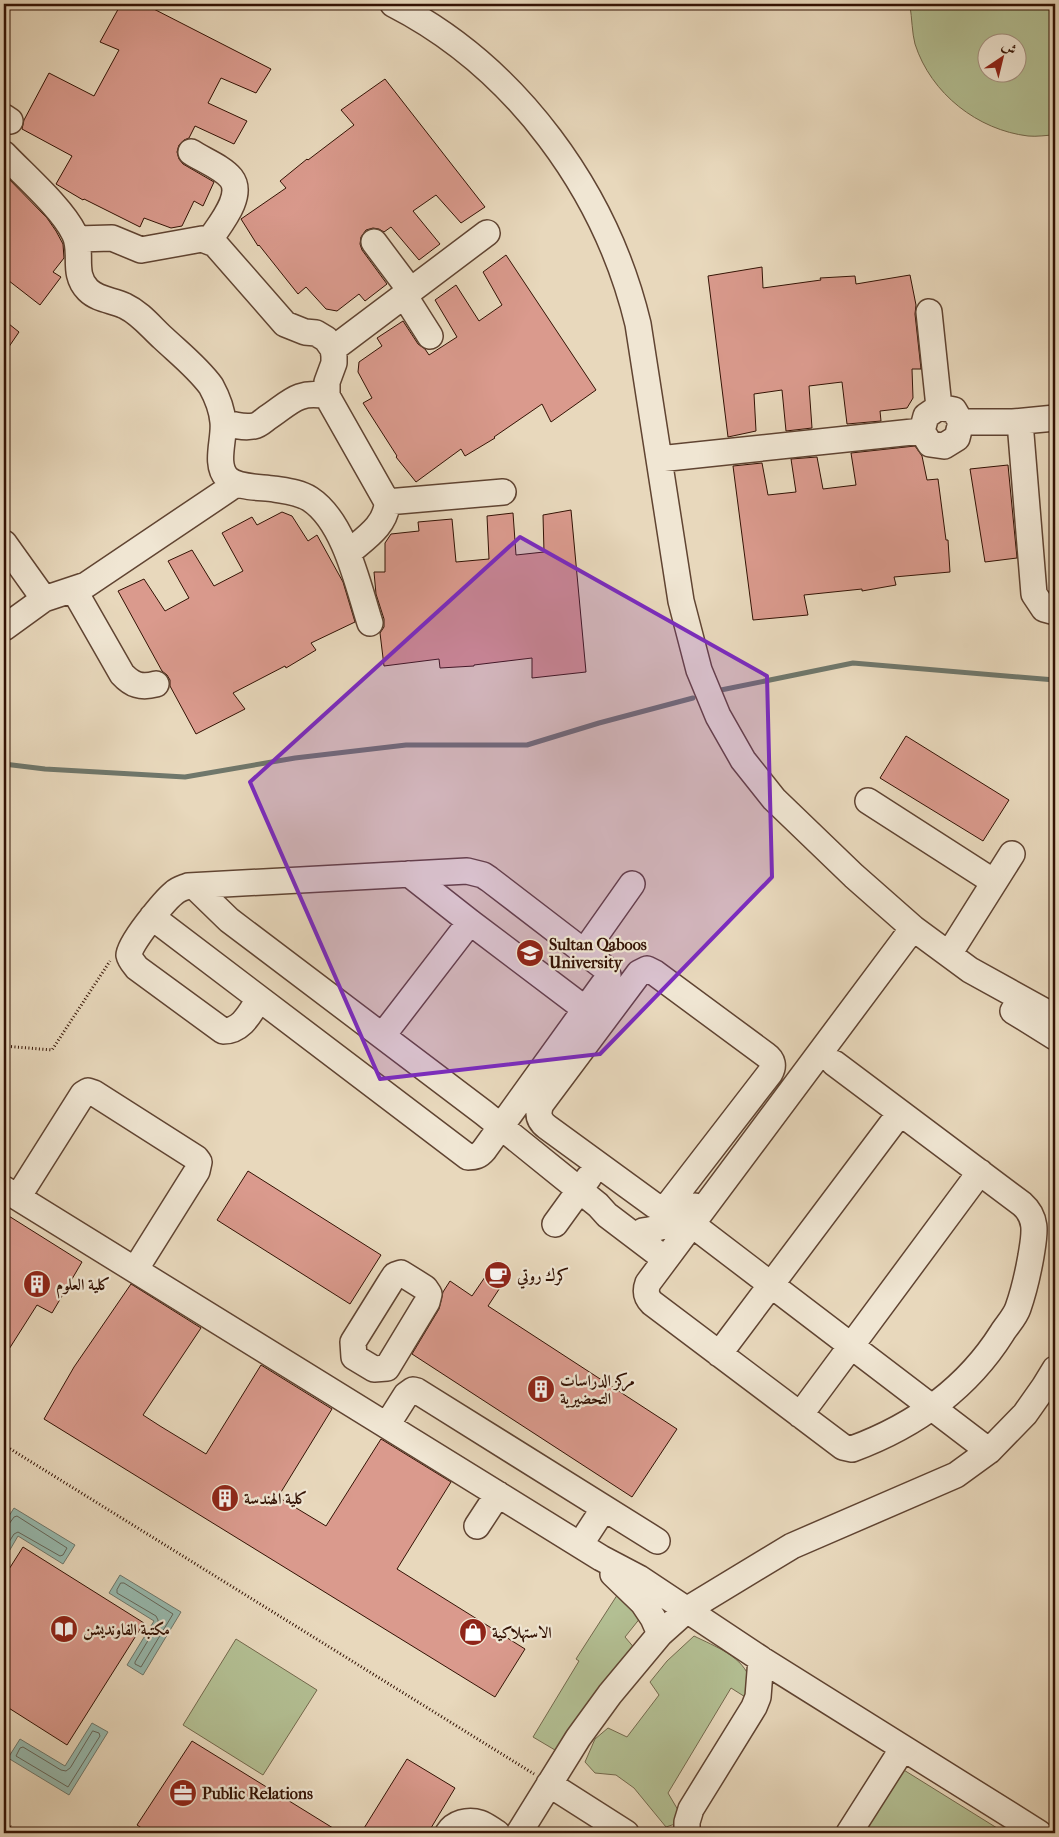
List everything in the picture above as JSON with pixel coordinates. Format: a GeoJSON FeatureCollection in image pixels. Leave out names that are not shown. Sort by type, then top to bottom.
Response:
{"type":"FeatureCollection","features":[{"type":"Feature","properties":{"kind":"lane"},"geometry":{"type":"LineString","coordinates":[[393,4],[408,11],[449,39],[488,70],[534,118],[560,150],[582,184],[602,221],[632,297],[644,355],[683,608],[699,670],[718,716],[743,760],[774,799],[847,870],[913,928],[970,970],[1055,1017]]}},
{"type":"Feature","properties":{"kind":"lane"},"geometry":{"type":"LineString","coordinates":[[191,152],[223,171],[231,179],[235,189],[234,200],[209,241]]}},
{"type":"Feature","properties":{"kind":"lane"},"geometry":{"type":"LineString","coordinates":[[4,154],[64,217],[77,240],[78,270],[81,281],[88,290],[97,297],[117,302],[134,311],[200,372],[211,387],[219,404],[223,422],[222,468],[227,478],[236,484],[289,491],[310,499],[325,514],[344,543],[370,623]]}},
{"type":"Feature","properties":{"kind":"lane"},"geometry":{"type":"LineString","coordinates":[[333,349],[486,232]]}},
{"type":"Feature","properties":{"kind":"lane"},"geometry":{"type":"LineString","coordinates":[[77,240],[112,238],[141,250],[196,240],[209,241],[215,244],[286,324],[304,332],[316,333],[326,339],[333,349],[334,363],[327,382],[327,396],[387,502],[387,511],[384,519],[348,553]]}},
{"type":"Feature","properties":{"kind":"lane"},"geometry":{"type":"LineString","coordinates":[[374,242],[407,293],[430,336]]}},
{"type":"Feature","properties":{"kind":"lane"},"geometry":{"type":"LineString","coordinates":[[929,312],[939,407]]}},
{"type":"Feature","properties":{"kind":"lane"},"geometry":{"type":"LineString","coordinates":[[223,422],[240,427],[256,426],[291,400],[302,395],[314,393],[327,396]]}},
{"type":"Feature","properties":{"kind":"lane"},"geometry":{"type":"LineString","coordinates":[[939,407],[954,410],[961,422],[958,438],[944,446],[930,444],[922,431],[926,416],[939,407]]}},
{"type":"Feature","properties":{"kind":"lane"},"geometry":{"type":"LineString","coordinates":[[961,422],[1020,422],[1055,418]]}},
{"type":"Feature","properties":{"kind":"lane"},"geometry":{"type":"LineString","coordinates":[[1020,422],[1034,594],[1044,609],[1055,612]]}},
{"type":"Feature","properties":{"kind":"lane"},"geometry":{"type":"LineString","coordinates":[[659,459],[922,431]]}},
{"type":"Feature","properties":{"kind":"lane"},"geometry":{"type":"LineString","coordinates":[[4,628],[44,599],[74,590],[92,581],[236,484]]}},
{"type":"Feature","properties":{"kind":"lane"},"geometry":{"type":"LineString","coordinates":[[387,502],[503,492]]}},
{"type":"Feature","properties":{"kind":"lane"},"geometry":{"type":"LineString","coordinates":[[4,543],[44,599]]}},
{"type":"Feature","properties":{"kind":"lane"},"geometry":{"type":"LineString","coordinates":[[74,590],[122,674],[137,686],[146,687],[156,684]]}},
{"type":"Feature","properties":{"kind":"lane"},"geometry":{"type":"LineString","coordinates":[[868,800],[994,882]]}},
{"type":"Feature","properties":{"kind":"lane"},"geometry":{"type":"LineString","coordinates":[[949,954],[1012,854]]}},
{"type":"Feature","properties":{"kind":"lane"},"geometry":{"type":"LineString","coordinates":[[152,917],[260,999],[462,1154],[468,1157],[480,1155],[585,1010],[608,975],[605,968],[483,874],[468,871],[180,888],[152,917],[130,947],[129,955],[137,968],[223,1031],[231,1031],[238,1028],[260,999]]}},
{"type":"Feature","properties":{"kind":"lane"},"geometry":{"type":"LineString","coordinates":[[410,874],[585,1010]]}},
{"type":"Feature","properties":{"kind":"lane"},"geometry":{"type":"LineString","coordinates":[[584,952],[632,884]]}},
{"type":"Feature","properties":{"kind":"lane"},"geometry":{"type":"LineString","coordinates":[[194,886],[229,920],[501,1126],[582,1192],[607,1215],[678,1237]]}},
{"type":"Feature","properties":{"kind":"lane"},"geometry":{"type":"LineString","coordinates":[[383,1035],[470,922]]}},
{"type":"Feature","properties":{"kind":"lane"},"geometry":{"type":"LineString","coordinates":[[834,1064],[1022,1204],[1033,1217],[1035,1225],[1030,1264],[1018,1309],[995,1345],[967,1377],[927,1412],[901,1428],[852,1449],[844,1448],[648,1299],[646,1288],[678,1237],[706,1203],[913,928]]}},
{"type":"Feature","properties":{"kind":"lane"},"geometry":{"type":"LineString","coordinates":[[642,970],[651,970],[770,1058],[773,1066],[770,1073],[666,1207],[658,1208],[592,1160],[542,1123],[539,1117],[539,1110],[541,1104],[642,970]]}},
{"type":"Feature","properties":{"kind":"lane"},"geometry":{"type":"LineString","coordinates":[[970,970],[987,990],[1007,1007],[1028,1022],[1055,1037]]}},
{"type":"Feature","properties":{"kind":"lane"},"geometry":{"type":"LineString","coordinates":[[135,1270],[197,1172],[199,1162],[196,1158],[88,1091],[11,1193],[135,1270],[344,1398],[580,1545],[633,1574],[761,1659],[1039,1833]]}},
{"type":"Feature","properties":{"kind":"lane"},"geometry":{"type":"LineString","coordinates":[[720,1354],[900,1113]]}},
{"type":"Feature","properties":{"kind":"lane"},"geometry":{"type":"LineString","coordinates":[[549,1219],[582,1192],[592,1160]]}},
{"type":"Feature","properties":{"kind":"lane"},"geometry":{"type":"LineString","coordinates":[[800,1414],[980,1172]]}},
{"type":"Feature","properties":{"kind":"lane"},"geometry":{"type":"LineString","coordinates":[[582,1192],[643,1231],[678,1237]]}},
{"type":"Feature","properties":{"kind":"lane"},"geometry":{"type":"LineString","coordinates":[[643,1231],[660,1228],[767,1291],[984,1455]]}},
{"type":"Feature","properties":{"kind":"lane"},"geometry":{"type":"LineString","coordinates":[[344,1398],[365,1365]]}},
{"type":"Feature","properties":{"kind":"lane"},"geometry":{"type":"LineString","coordinates":[[519,1833],[578,1738],[610,1694],[660,1634],[688,1609],[792,1546],[956,1475],[984,1455],[1024,1414],[1044,1388],[1055,1369]]}},
{"type":"Feature","properties":{"kind":"lane"},"geometry":{"type":"LineString","coordinates":[[387,1425],[406,1395],[413,1390],[417,1390],[657,1541]]}},
{"type":"Feature","properties":{"kind":"lane"},"geometry":{"type":"LineString","coordinates":[[477,1526],[498,1494]]}},
{"type":"Feature","properties":{"kind":"lane"},"geometry":{"type":"LineString","coordinates":[[580,1545],[604,1508]]}},
{"type":"Feature","properties":{"kind":"lane"},"geometry":{"type":"LineString","coordinates":[[602,1558],[619,1582],[643,1603],[654,1618],[660,1634]]}},
{"type":"Feature","properties":{"kind":"lane"},"geometry":{"type":"LineString","coordinates":[[689,1832],[687,1822],[691,1809],[756,1702],[761,1659]]}},
{"type":"Feature","properties":{"kind":"lane"},"geometry":{"type":"LineString","coordinates":[[849,1833],[903,1748]]}},
{"type":"Feature","properties":{"kind":"lane"},"geometry":{"type":"LineString","coordinates":[[549,1784],[626,1833]]}},
{"type":"Feature","properties":{"kind":"lane"},"geometry":{"type":"LineString","coordinates":[[448,1833],[450,1829],[465,1821],[480,1823],[497,1833]]}},
{"type":"Feature","properties":{"kind":"path"},"geometry":{"type":"LineString","coordinates":[[4,1046],[52,1050],[111,960],[129,955]]}},
{"type":"Feature","properties":{"kind":"path"},"geometry":{"type":"LineString","coordinates":[[4,1445],[549,1784]]}},
{"type":"Feature","properties":{"kind":"path"},"geometry":{"type":"LineString","coordinates":[[4,1823],[21,1833]]}},
{"type":"Feature","properties":{"kind":"highlighted area"},"geometry":{"type":"Polygon","coordinates":[[[520,537],[767,676],[772,877],[600,1054],[380,1079],[250,782],[520,537]]]}},
{"type":"Feature","properties":{"kind":"green space"},"geometry":{"type":"Polygon","coordinates":[[[911,4],[1055,4],[1055,135],[1031,136],[1009,132],[991,126],[959,107],[932,79],[922,62],[914,40],[911,4]]]}},
{"type":"Feature","properties":{"kind":"green space"},"geometry":{"type":"Polygon","coordinates":[[[623,1586],[645,1612],[625,1637],[636,1650],[560,1753],[533,1737],[579,1661],[576,1659],[623,1586]]]}},
{"type":"Feature","properties":{"kind":"green space"},"geometry":{"type":"Polygon","coordinates":[[[694,1636],[728,1653],[742,1665],[751,1683],[750,1700],[731,1688],[668,1793],[678,1810],[681,1822],[666,1827],[634,1788],[616,1775],[595,1773],[585,1762],[595,1739],[608,1728],[627,1737],[659,1695],[650,1682],[667,1661],[694,1636]]]}},
{"type":"Feature","properties":{"kind":"green space"},"geometry":{"type":"Polygon","coordinates":[[[236,1639],[317,1690],[263,1775],[183,1725],[236,1639]]]}},
{"type":"Feature","properties":{"kind":"green space"},"geometry":{"type":"Polygon","coordinates":[[[899,1767],[1005,1833],[859,1833],[899,1767]]]}},
{"type":"Feature","properties":{"kind":"water"},"geometry":{"type":"Polygon","coordinates":[[[14,1508],[75,1545],[63,1564],[18,1536],[4,1560],[4,1524],[14,1508]]]}},
{"type":"Feature","properties":{"kind":"water"},"geometry":{"type":"Polygon","coordinates":[[[120,1575],[181,1612],[143,1675],[127,1665],[154,1621],[109,1593],[120,1575]]]}},
{"type":"Feature","properties":{"kind":"water"},"geometry":{"type":"Polygon","coordinates":[[[92,1723],[108,1732],[69,1795],[8,1758],[20,1739],[65,1766],[92,1723]]]}},
{"type":"Feature","properties":{"kind":"building"},"geometry":{"type":"Polygon","coordinates":[[[121,4],[144,4],[271,69],[256,93],[221,78],[208,103],[247,121],[234,144],[195,126],[189,138],[179,145],[177,152],[183,164],[214,182],[203,206],[194,201],[182,226],[171,228],[144,218],[140,227],[83,200],[56,184],[72,156],[22,129],[24,120],[49,73],[94,96],[119,50],[100,42],[121,4]]]}},
{"type":"Feature","properties":{"kind":"building"},"geometry":{"type":"Polygon","coordinates":[[[385,79],[485,207],[461,223],[436,195],[413,211],[440,244],[419,260],[391,227],[384,232],[373,228],[366,230],[361,237],[360,244],[362,250],[387,284],[365,301],[359,294],[337,311],[326,309],[306,287],[298,294],[258,246],[241,219],[286,188],[280,181],[354,125],[341,110],[385,79]]]}},
{"type":"Feature","properties":{"kind":"building"},"geometry":{"type":"Polygon","coordinates":[[[4,174],[47,218],[63,244],[64,258],[53,272],[61,277],[40,305],[4,277],[4,174]]]}},
{"type":"Feature","properties":{"kind":"building"},"geometry":{"type":"Polygon","coordinates":[[[506,255],[596,390],[551,422],[542,404],[495,438],[465,456],[461,449],[416,482],[396,457],[363,403],[372,398],[358,372],[359,362],[382,346],[377,338],[403,321],[418,344],[429,355],[457,337],[435,300],[456,285],[479,321],[502,305],[483,272],[506,255]]]}},
{"type":"Feature","properties":{"kind":"building"},"geometry":{"type":"Polygon","coordinates":[[[762,267],[763,288],[821,280],[820,278],[855,276],[856,284],[910,275],[916,305],[915,314],[921,369],[912,369],[913,398],[907,408],[880,411],[881,421],[847,424],[842,382],[809,386],[812,428],[786,431],[782,390],[754,394],[756,431],[728,437],[708,276],[762,267]]]}},
{"type":"Feature","properties":{"kind":"building"},"geometry":{"type":"Polygon","coordinates":[[[4,320],[19,332],[4,354],[4,320]]]}},
{"type":"Feature","properties":{"kind":"building"},"geometry":{"type":"Polygon","coordinates":[[[915,446],[922,456],[927,480],[938,479],[946,540],[948,540],[950,572],[894,577],[896,585],[862,591],[862,589],[804,595],[808,615],[753,620],[733,466],[762,463],[768,495],[796,492],[791,459],[817,457],[823,489],[856,485],[851,453],[915,446]]]}},
{"type":"Feature","properties":{"kind":"building"},"geometry":{"type":"Polygon","coordinates":[[[1008,465],[1017,558],[985,562],[970,469],[1008,465]]]}},
{"type":"Feature","properties":{"kind":"building"},"geometry":{"type":"Polygon","coordinates":[[[571,510],[586,672],[532,678],[532,658],[474,666],[440,668],[439,659],[384,666],[380,633],[384,627],[384,619],[376,594],[374,572],[385,572],[385,543],[391,534],[419,531],[418,522],[452,519],[456,562],[489,559],[487,516],[513,513],[516,555],[544,552],[543,515],[571,510]]]}},
{"type":"Feature","properties":{"kind":"building"},"geometry":{"type":"Polygon","coordinates":[[[282,512],[292,516],[308,541],[317,535],[343,582],[355,622],[311,643],[316,650],[286,668],[285,666],[233,693],[245,709],[196,734],[170,686],[170,680],[162,671],[118,591],[144,579],[165,611],[189,598],[168,561],[192,550],[214,586],[243,571],[222,533],[252,517],[257,525],[282,512]]]}},
{"type":"Feature","properties":{"kind":"building"},"geometry":{"type":"Polygon","coordinates":[[[906,736],[1009,800],[983,841],[880,778],[906,736]]]}},
{"type":"Feature","properties":{"kind":"building"},"geometry":{"type":"Polygon","coordinates":[[[248,1171],[381,1255],[350,1304],[217,1220],[248,1171]]]}},
{"type":"Feature","properties":{"kind":"building","name":"كلية العلوم"},"geometry":{"type":"Polygon","coordinates":[[[4,1213],[82,1262],[52,1313],[37,1305],[4,1357],[4,1213]]]}},
{"type":"Feature","properties":{"kind":"building","name":"مركز الدراسات التحضيرية"},"geometry":{"type":"Polygon","coordinates":[[[496,1261],[511,1271],[488,1306],[677,1429],[632,1497],[412,1354],[439,1309],[443,1292],[450,1281],[472,1296],[496,1261]]]}},
{"type":"Feature","properties":{"kind":"building"},"geometry":{"type":"Polygon","coordinates":[[[131,1284],[201,1328],[143,1415],[160,1426],[206,1454],[261,1365],[332,1409],[278,1497],[326,1526],[381,1439],[451,1482],[397,1569],[525,1649],[495,1697],[44,1419],[74,1367],[131,1284]]]}},
{"type":"Feature","properties":{"kind":"building"},"geometry":{"type":"Polygon","coordinates":[[[23,1547],[144,1623],[67,1745],[4,1705],[4,1577],[23,1547]]]}},
{"type":"Feature","properties":{"kind":"building"},"geometry":{"type":"Polygon","coordinates":[[[192,1741],[341,1833],[149,1833],[137,1825],[192,1741]]]}},
{"type":"Feature","properties":{"kind":"building"},"geometry":{"type":"Polygon","coordinates":[[[407,1759],[455,1788],[428,1833],[361,1833],[407,1759]]]}},
{"type":"Feature","properties":{"kind":"waterway"},"geometry":{"type":"LineString","coordinates":[[716,691],[853,663],[1055,680]]}},
{"type":"Feature","properties":{"kind":"waterway"},"geometry":{"type":"LineString","coordinates":[[4,764],[45,769],[185,777],[295,758],[406,745],[527,745],[599,723],[693,698]]}},
{"type":"Feature","properties":{"kind":"place","name":"Sultan Qaboos University"},"geometry":{"type":"Point","coordinates":[530,953]}},
{"type":"Feature","properties":{"kind":"place","name":"كرك روتي"},"geometry":{"type":"Point","coordinates":[498,1275]}},
{"type":"Feature","properties":{"kind":"place","name":"كلية العلوم"},"geometry":{"type":"Point","coordinates":[37,1284]}},
{"type":"Feature","properties":{"kind":"place","name":"مركز الدراسات التحضيرية"},"geometry":{"type":"Point","coordinates":[541,1389]}},
{"type":"Feature","properties":{"kind":"place","name":"كلية الهندسة"},"geometry":{"type":"Point","coordinates":[225,1498]}},
{"type":"Feature","properties":{"kind":"place","name":"مكتبة الفاونديشن"},"geometry":{"type":"Point","coordinates":[64,1629]}},
{"type":"Feature","properties":{"kind":"place","name":"الاستهلاكية"},"geometry":{"type":"Point","coordinates":[473,1632]}},
{"type":"Feature","properties":{"kind":"place","name":"Public Relations"},"geometry":{"type":"Point","coordinates":[183,1793]}}]}
